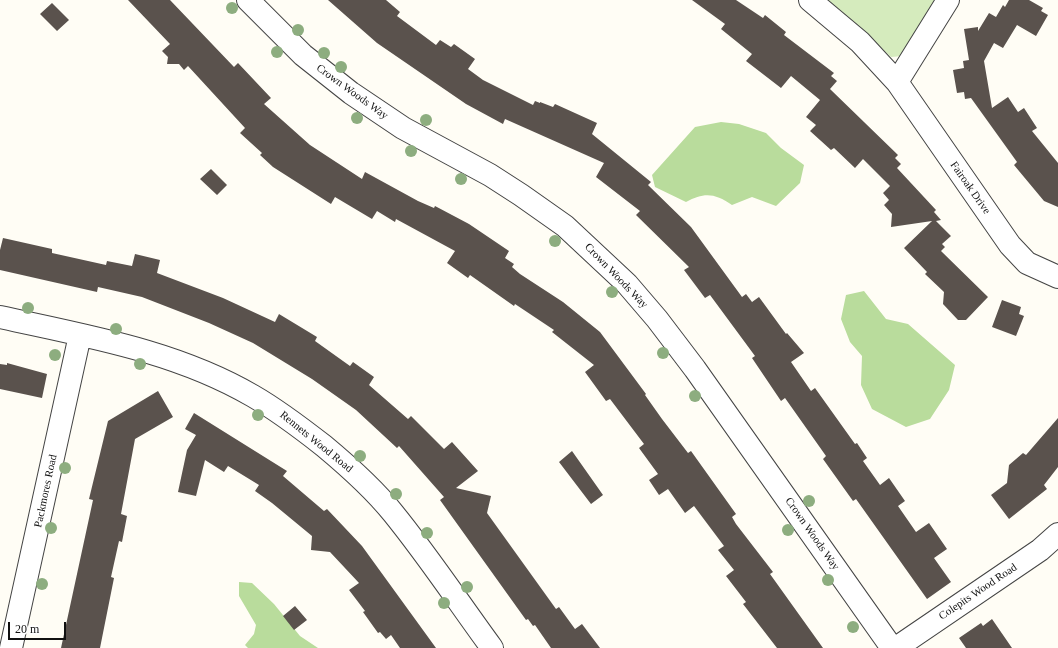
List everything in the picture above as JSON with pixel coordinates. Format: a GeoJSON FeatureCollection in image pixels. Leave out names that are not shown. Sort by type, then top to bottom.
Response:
{"type":"FeatureCollection","features":[{"type":"Feature","properties":{"kind":"street","name":"Crown Woods Way"},"geometry":{"type":"LineString","coordinates":[[248,0],[304,56],[351,93],[403,128],[490,175],[521,195],[565,226],[627,284],[657,319],[695,369],[892,648]]}},
{"type":"Feature","properties":{"kind":"street","name":"Fairoak Drive"},"geometry":{"type":"LineString","coordinates":[[810,0],[860,42],[896,82],[1010,245],[1027,263],[1058,277]]}},
{"type":"Feature","properties":{"kind":"street"},"geometry":{"type":"LineString","coordinates":[[896,82],[948,0]]}},
{"type":"Feature","properties":{"kind":"street","name":"Rennets Wood Road"},"geometry":{"type":"LineString","coordinates":[[0,317],[118,342],[168,358],[212,375],[252,395],[291,420],[346,465],[392,512],[492,648]]}},
{"type":"Feature","properties":{"kind":"street","name":"Packmores Road"},"geometry":{"type":"LineString","coordinates":[[11,648],[80,334]]}},
{"type":"Feature","properties":{"kind":"street","name":"Colepits Wood Road"},"geometry":{"type":"LineString","coordinates":[[896,648],[1040,550],[1058,534]]}},
{"type":"Feature","properties":{"kind":"green space"},"geometry":{"type":"Polygon","coordinates":[[[828,0],[936,0],[903,56],[891,57],[828,0]]]}},
{"type":"Feature","properties":{"kind":"green space"},"geometry":{"type":"Polygon","coordinates":[[[721,122],[739,124],[766,133],[781,148],[804,165],[800,183],[776,206],[752,197],[732,205],[720,198],[709,195],[704,195],[686,202],[655,187],[652,175],[695,127],[721,122]]]}},
{"type":"Feature","properties":{"kind":"green space"},"geometry":{"type":"Polygon","coordinates":[[[864,291],[886,319],[908,324],[955,365],[949,390],[930,419],[906,427],[872,409],[861,385],[862,356],[850,342],[841,319],[846,295],[864,291]]]}},
{"type":"Feature","properties":{"kind":"green space"},"geometry":{"type":"Polygon","coordinates":[[[239,582],[252,583],[274,604],[300,636],[318,648],[248,648],[245,645],[254,634],[256,625],[239,596],[239,582]]]}},
{"type":"Feature","properties":{"kind":"building"},"geometry":{"type":"Polygon","coordinates":[[[128,0],[170,0],[234,67],[238,63],[271,98],[264,104],[310,145],[362,179],[365,172],[418,201],[434,208],[435,206],[469,224],[509,251],[505,258],[514,264],[512,267],[520,274],[563,302],[600,332],[646,394],[645,395],[662,419],[688,453],[691,451],[736,514],[732,517],[736,524],[773,572],[770,574],[823,648],[777,648],[743,604],[746,602],[726,576],[734,570],[718,550],[724,546],[694,506],[685,513],[668,489],[659,495],[649,480],[658,474],[639,448],[644,444],[610,399],[606,401],[585,372],[594,365],[552,332],[554,330],[515,304],[514,306],[470,275],[468,278],[447,263],[455,251],[396,219],[395,222],[377,211],[372,219],[335,197],[331,204],[273,167],[260,155],[262,153],[240,133],[245,128],[188,66],[184,70],[179,64],[167,64],[168,57],[162,51],[170,44],[128,0]]]}},
{"type":"Feature","properties":{"kind":"building"},"geometry":{"type":"Polygon","coordinates":[[[328,0],[386,0],[400,12],[397,16],[436,45],[440,40],[451,47],[454,44],[475,59],[468,69],[483,80],[533,105],[535,101],[553,107],[555,104],[597,123],[592,134],[651,182],[648,185],[691,227],[742,297],[746,294],[752,302],[759,297],[786,334],[787,333],[804,353],[791,362],[811,391],[815,388],[855,444],[857,443],[867,458],[863,461],[880,485],[889,478],[905,501],[898,506],[916,532],[929,523],[947,549],[934,558],[951,582],[927,599],[856,499],[853,501],[823,459],[826,456],[785,398],[781,401],[752,358],[755,356],[710,295],[705,298],[684,270],[689,267],[636,215],[640,211],[596,177],[604,163],[505,119],[503,124],[466,104],[377,43],[328,0]]]}},
{"type":"Feature","properties":{"kind":"building"},"geometry":{"type":"Polygon","coordinates":[[[692,0],[736,0],[763,18],[765,15],[786,32],[784,35],[834,73],[831,76],[837,81],[830,89],[898,155],[895,158],[901,164],[897,168],[936,210],[934,212],[941,220],[936,221],[951,236],[942,244],[945,247],[941,251],[988,297],[966,320],[958,320],[943,304],[944,292],[925,274],[927,272],[904,248],[932,221],[891,227],[892,214],[884,205],[889,200],[883,193],[890,186],[863,159],[855,168],[834,148],[831,150],[810,131],[816,125],[806,117],[820,100],[791,76],[781,88],[746,61],[752,54],[721,29],[725,24],[692,0]]]}},
{"type":"Feature","properties":{"kind":"building"},"geometry":{"type":"Polygon","coordinates":[[[1009,0],[1029,0],[1043,8],[1041,11],[1048,15],[1036,36],[1017,25],[1003,48],[994,43],[984,61],[992,108],[1008,97],[1018,112],[1024,108],[1037,128],[1032,131],[1058,163],[1058,207],[1044,201],[1014,165],[1017,162],[971,98],[965,99],[964,92],[957,93],[953,70],[964,68],[963,61],[969,60],[964,29],[978,27],[978,31],[989,13],[996,17],[1003,5],[1005,7],[1009,0]]]}},
{"type":"Feature","properties":{"kind":"building"},"geometry":{"type":"Polygon","coordinates":[[[52,3],[69,20],[57,31],[40,14],[52,3]]]}},
{"type":"Feature","properties":{"kind":"building"},"geometry":{"type":"Polygon","coordinates":[[[211,169],[227,185],[217,195],[200,179],[211,169]]]}},
{"type":"Feature","properties":{"kind":"building"},"geometry":{"type":"Polygon","coordinates":[[[3,238],[52,249],[52,253],[106,265],[107,261],[132,266],[135,254],[160,260],[157,273],[223,298],[275,322],[279,314],[317,337],[315,341],[350,366],[353,362],[374,377],[369,385],[408,419],[411,416],[444,449],[452,442],[478,471],[456,488],[491,496],[487,513],[556,609],[559,607],[575,629],[582,624],[600,648],[551,648],[535,625],[533,626],[528,619],[526,620],[440,500],[444,497],[399,446],[397,448],[356,410],[312,379],[253,343],[209,323],[142,297],[98,287],[97,292],[0,270],[0,250],[3,238]]]}},
{"type":"Feature","properties":{"kind":"building"},"geometry":{"type":"Polygon","coordinates":[[[1002,300],[1021,307],[1019,314],[1024,316],[1016,336],[992,327],[1002,300]]]}},
{"type":"Feature","properties":{"kind":"building"},"geometry":{"type":"Polygon","coordinates":[[[7,363],[47,374],[42,398],[0,389],[0,364],[7,365],[7,363]]]}},
{"type":"Feature","properties":{"kind":"building"},"geometry":{"type":"Polygon","coordinates":[[[158,391],[173,417],[135,439],[121,514],[127,516],[122,542],[119,541],[111,577],[114,578],[100,648],[61,648],[93,500],[89,499],[108,421],[158,391]]]}},
{"type":"Feature","properties":{"kind":"building"},"geometry":{"type":"Polygon","coordinates":[[[194,413],[287,471],[283,476],[324,511],[327,509],[362,546],[436,648],[400,648],[391,635],[386,639],[380,632],[378,633],[363,612],[365,611],[349,590],[359,583],[330,552],[311,550],[312,536],[255,491],[259,485],[228,466],[224,472],[205,460],[196,496],[178,492],[187,450],[196,435],[185,429],[194,413]]]}},
{"type":"Feature","properties":{"kind":"building"},"geometry":{"type":"Polygon","coordinates":[[[1058,418],[1058,467],[1044,485],[1047,489],[1009,519],[991,495],[1007,483],[1009,465],[1023,453],[1026,455],[1058,418]]]}},
{"type":"Feature","properties":{"kind":"building"},"geometry":{"type":"Polygon","coordinates":[[[572,451],[603,495],[591,504],[559,462],[572,451]]]}},
{"type":"Feature","properties":{"kind":"building"},"geometry":{"type":"Polygon","coordinates":[[[295,606],[307,620],[294,630],[283,616],[295,606]]]}},
{"type":"Feature","properties":{"kind":"building"},"geometry":{"type":"Polygon","coordinates":[[[992,619],[1012,648],[966,648],[959,638],[981,623],[983,626],[992,619]]]}}]}
